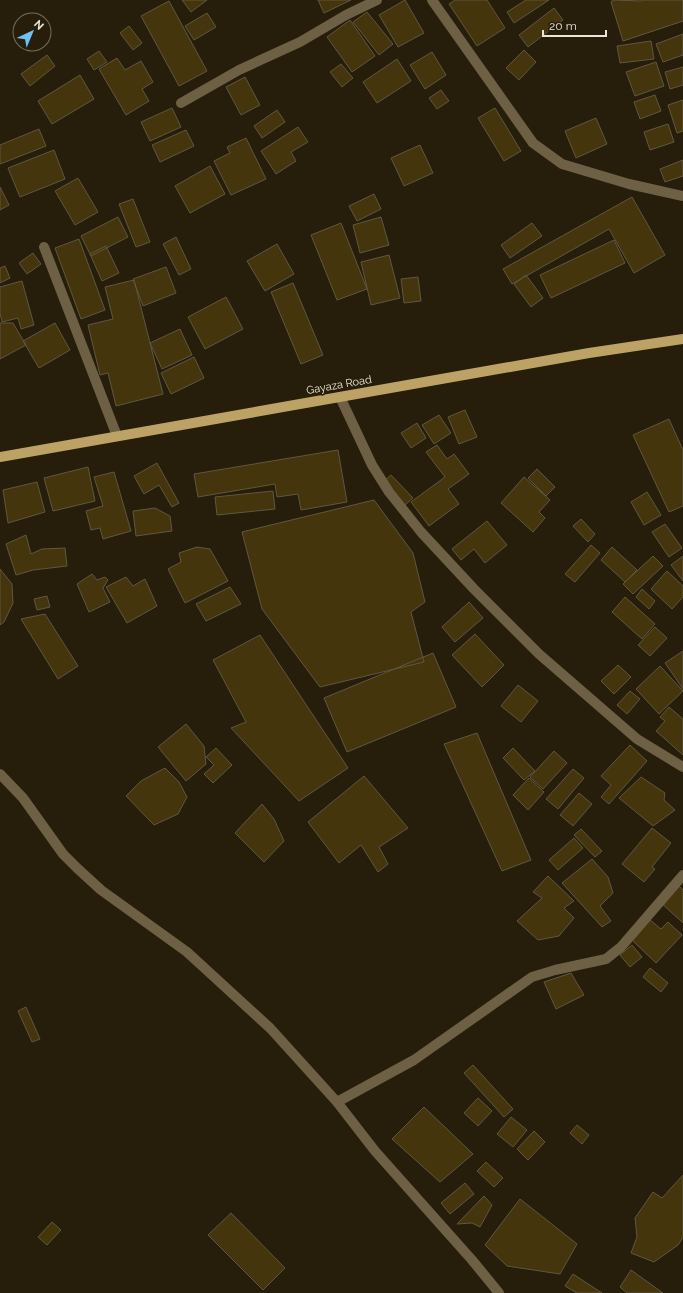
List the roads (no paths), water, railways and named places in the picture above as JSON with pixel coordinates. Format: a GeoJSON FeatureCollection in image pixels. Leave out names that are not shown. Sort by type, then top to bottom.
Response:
{"type":"FeatureCollection","features":[{"type":"Feature","properties":{"kind":"main road","name":"Gayaza Road"},"geometry":{"type":"LineString","coordinates":[[0,457],[340,397],[683,339]]}},
{"type":"Feature","properties":{"kind":"street"},"geometry":{"type":"LineString","coordinates":[[181,103],[239,70],[300,42],[346,15],[377,0]]}},
{"type":"Feature","properties":{"kind":"street"},"geometry":{"type":"LineString","coordinates":[[432,0],[526,134],[548,155],[562,164],[589,173],[683,196]]}},
{"type":"Feature","properties":{"kind":"street"},"geometry":{"type":"LineString","coordinates":[[44,247],[117,436]]}},
{"type":"Feature","properties":{"kind":"street"},"geometry":{"type":"LineString","coordinates":[[340,397],[372,465],[389,492],[421,532],[474,589],[539,654],[637,739],[683,767]]}},
{"type":"Feature","properties":{"kind":"street"},"geometry":{"type":"LineString","coordinates":[[0,774],[23,798],[63,854],[77,868],[101,890],[186,952],[233,992],[270,1028],[337,1102],[375,1151],[472,1260],[499,1293]]}},
{"type":"Feature","properties":{"kind":"street"},"geometry":{"type":"LineString","coordinates":[[337,1102],[414,1060],[532,977],[555,970],[606,959],[621,947],[683,875]]}}]}
